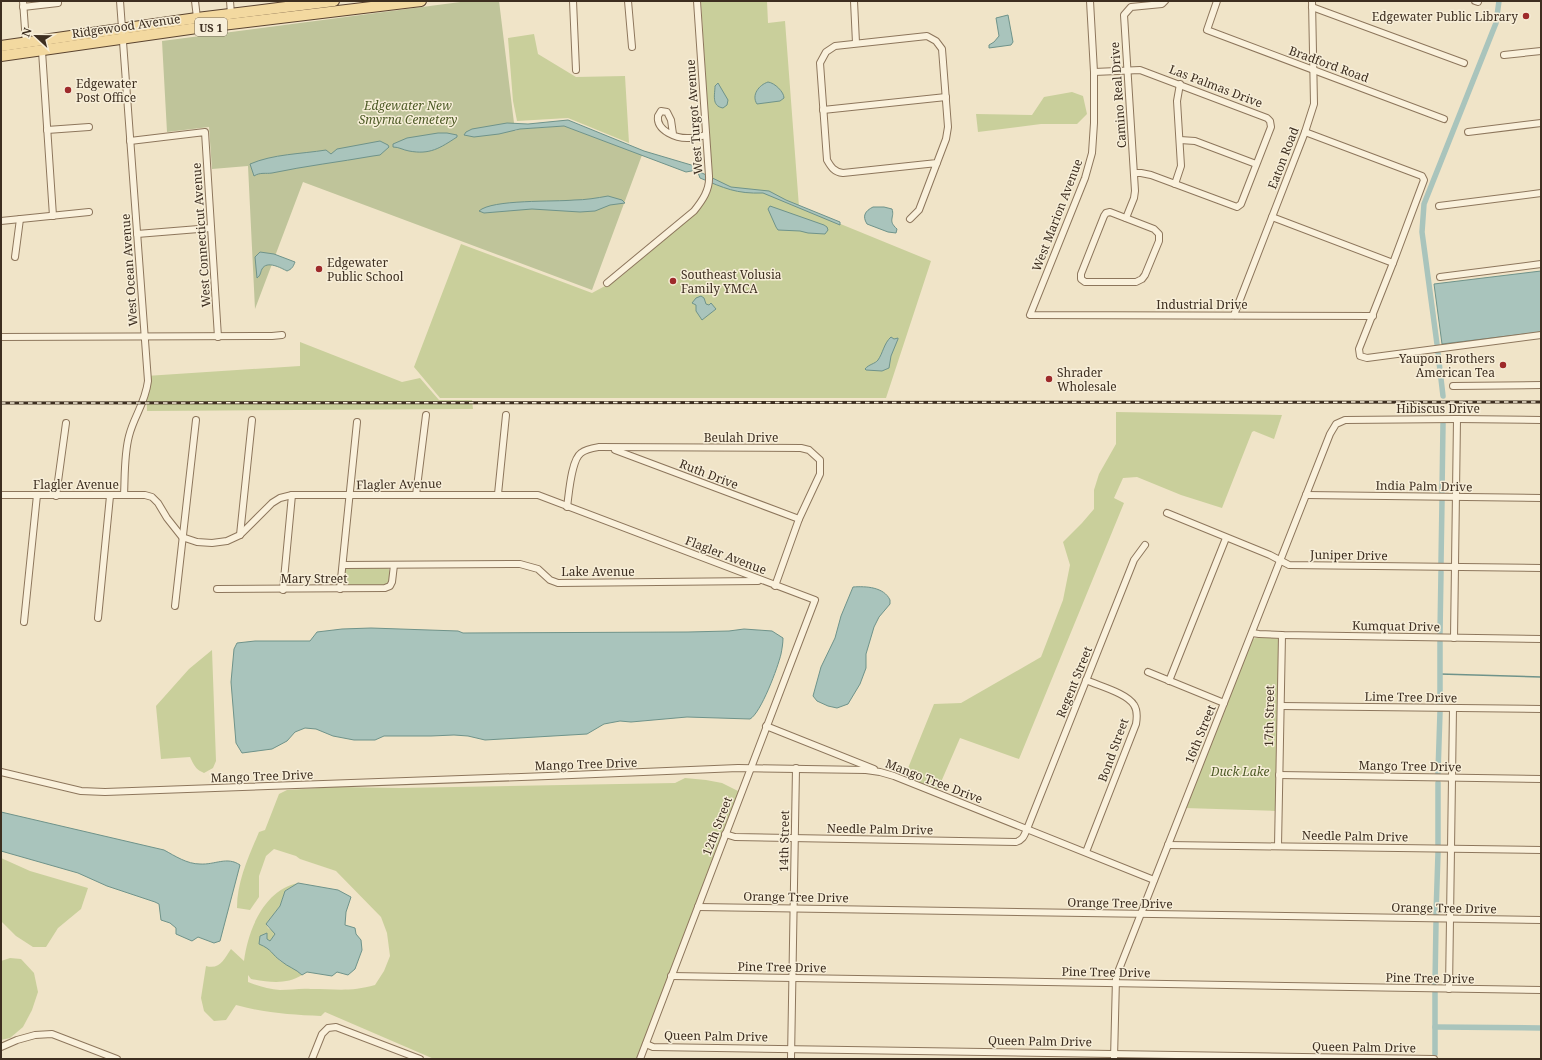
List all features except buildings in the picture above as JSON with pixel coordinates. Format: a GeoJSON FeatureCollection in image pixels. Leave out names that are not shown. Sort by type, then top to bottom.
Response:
{"type":"FeatureCollection","features":[{"type":"Feature","properties":{"kind":"main road","name":"Ridgewood Avenue"},"geometry":{"type":"LineString","coordinates":[[1,46],[231,14],[285,4],[334,1]]}},
{"type":"Feature","properties":{"kind":"main road"},"geometry":{"type":"LineString","coordinates":[[298,16],[304,10],[356,3],[360,1]]}},
{"type":"Feature","properties":{"kind":"main road","name":"Ridgewood Avenue"},"geometry":{"type":"LineString","coordinates":[[1,56],[377,4],[422,1]]}},
{"type":"Feature","properties":{"kind":"street"},"geometry":{"type":"LineString","coordinates":[[26,43],[23,4],[58,3],[58,1]]}},
{"type":"Feature","properties":{"kind":"street","name":"West Ocean Avenue"},"geometry":{"type":"LineString","coordinates":[[120,1],[145,336],[147,387],[143,403],[132,426],[127,445],[124,495]]}},
{"type":"Feature","properties":{"kind":"street"},"geometry":{"type":"LineString","coordinates":[[196,1],[196,18]]}},
{"type":"Feature","properties":{"kind":"street"},"geometry":{"type":"LineString","coordinates":[[230,1],[231,14]]}},
{"type":"Feature","properties":{"kind":"street"},"geometry":{"type":"LineString","coordinates":[[573,1],[576,70]]}},
{"type":"Feature","properties":{"kind":"street"},"geometry":{"type":"LineString","coordinates":[[628,1],[632,47]]}},
{"type":"Feature","properties":{"kind":"street","name":"West Turgot Avenue"},"geometry":{"type":"LineString","coordinates":[[607,283],[694,211],[706,194],[709,179],[697,1]]}},
{"type":"Feature","properties":{"kind":"street"},"geometry":{"type":"LineString","coordinates":[[854,1],[856,43]]}},
{"type":"Feature","properties":{"kind":"street","name":"West Marion Avenue"},"geometry":{"type":"LineString","coordinates":[[1030,315],[1086,174],[1092,153],[1094,123],[1094,72],[1090,1]]}},
{"type":"Feature","properties":{"kind":"street","name":"Camino Real Drive"},"geometry":{"type":"LineString","coordinates":[[1126,218],[1136,191],[1124,15],[1131,7],[1162,4],[1165,1]]}},
{"type":"Feature","properties":{"kind":"street","name":"Bradford Road"},"geometry":{"type":"LineString","coordinates":[[1217,1],[1207,30],[1444,119]]}},
{"type":"Feature","properties":{"kind":"street"},"geometry":{"type":"LineString","coordinates":[[1312,4],[1464,63]]}},
{"type":"Feature","properties":{"kind":"street","name":"Eaton Road"},"geometry":{"type":"LineString","coordinates":[[1234,315],[1305,132],[1314,104],[1315,71],[1312,4]]}},
{"type":"Feature","properties":{"kind":"street"},"geometry":{"type":"LineString","coordinates":[[910,219],[919,210],[937,163],[946,138],[948,127],[942,49],[936,41],[928,36],[834,46],[826,52],[820,63],[827,160],[832,168],[839,172],[937,163]]}},
{"type":"Feature","properties":{"kind":"street"},"geometry":{"type":"LineString","coordinates":[[1504,55],[1541,50]]}},
{"type":"Feature","properties":{"kind":"street"},"geometry":{"type":"LineString","coordinates":[[42,51],[53,216]]}},
{"type":"Feature","properties":{"kind":"street","name":"Las Palmas Drive"},"geometry":{"type":"LineString","coordinates":[[1094,72],[1140,70],[1267,118],[1270,122],[1271,127],[1241,204],[1237,207],[1146,173],[1134,173]]}},
{"type":"Feature","properties":{"kind":"street"},"geometry":{"type":"LineString","coordinates":[[1175,184],[1181,166],[1177,101],[1180,84]]}},
{"type":"Feature","properties":{"kind":"street"},"geometry":{"type":"LineString","coordinates":[[823,110],[946,97]]}},
{"type":"Feature","properties":{"kind":"street"},"geometry":{"type":"LineString","coordinates":[[1468,132],[1541,122]]}},
{"type":"Feature","properties":{"kind":"street"},"geometry":{"type":"LineString","coordinates":[[47,130],[89,127]]}},
{"type":"Feature","properties":{"kind":"street","name":"West Connecticut Avenue"},"geometry":{"type":"LineString","coordinates":[[130,141],[205,132],[218,337]]}},
{"type":"Feature","properties":{"kind":"street"},"geometry":{"type":"LineString","coordinates":[[1305,132],[1422,176],[1424,180],[1359,350],[1360,356],[1367,358],[1541,335]]}},
{"type":"Feature","properties":{"kind":"street"},"geometry":{"type":"LineString","coordinates":[[673,134],[691,138],[706,135]]}},
{"type":"Feature","properties":{"kind":"street"},"geometry":{"type":"LineString","coordinates":[[1180,140],[1195,141],[1256,164]]}},
{"type":"Feature","properties":{"kind":"street"},"geometry":{"type":"LineString","coordinates":[[1439,206],[1541,193]]}},
{"type":"Feature","properties":{"kind":"street"},"geometry":{"type":"LineString","coordinates":[[1,221],[89,212]]}},
{"type":"Feature","properties":{"kind":"street"},"geometry":{"type":"LineString","coordinates":[[1110,212],[1126,218],[1154,229],[1159,234],[1159,241],[1145,275],[1142,279],[1136,282],[1085,282],[1081,279],[1081,274],[1104,216],[1106,213],[1110,212]]}},
{"type":"Feature","properties":{"kind":"street"},"geometry":{"type":"LineString","coordinates":[[1272,217],[1393,263]]}},
{"type":"Feature","properties":{"kind":"street"},"geometry":{"type":"LineString","coordinates":[[16,257],[20,219]]}},
{"type":"Feature","properties":{"kind":"street"},"geometry":{"type":"LineString","coordinates":[[137,234],[211,228]]}},
{"type":"Feature","properties":{"kind":"street"},"geometry":{"type":"LineString","coordinates":[[1440,276],[1541,264]]}},
{"type":"Feature","properties":{"kind":"street","name":"Industrial Drive"},"geometry":{"type":"LineString","coordinates":[[1030,315],[1373,316]]}},
{"type":"Feature","properties":{"kind":"street"},"geometry":{"type":"LineString","coordinates":[[1,337],[218,337],[282,335]]}},
{"type":"Feature","properties":{"kind":"street"},"geometry":{"type":"LineString","coordinates":[[1453,386],[1541,385]]}},
{"type":"Feature","properties":{"kind":"street"},"geometry":{"type":"LineString","coordinates":[[416,495],[426,415]]}},
{"type":"Feature","properties":{"kind":"street"},"geometry":{"type":"LineString","coordinates":[[498,494],[506,415]]}},
{"type":"Feature","properties":{"kind":"street"},"geometry":{"type":"LineString","coordinates":[[1454,638],[1457,419]]}},
{"type":"Feature","properties":{"kind":"street"},"geometry":{"type":"LineString","coordinates":[[175,606],[196,420]]}},
{"type":"Feature","properties":{"kind":"street"},"geometry":{"type":"LineString","coordinates":[[240,535],[252,420]]}},
{"type":"Feature","properties":{"kind":"street","name":"Hibiscus Drive"},"geometry":{"type":"LineString","coordinates":[[1336,424],[1345,420],[1541,420]]}},
{"type":"Feature","properties":{"kind":"street"},"geometry":{"type":"LineString","coordinates":[[340,589],[357,422]]}},
{"type":"Feature","properties":{"kind":"street"},"geometry":{"type":"LineString","coordinates":[[56,496],[66,423]]}},
{"type":"Feature","properties":{"kind":"street","name":"16th Street"},"geometry":{"type":"LineString","coordinates":[[1114,1056],[1116,984],[1118,972],[1330,434],[1336,424]]}},
{"type":"Feature","properties":{"kind":"street","name":"Beulah Drive"},"geometry":{"type":"LineString","coordinates":[[567,507],[574,465],[577,457],[588,449],[599,447],[801,448],[809,450],[820,460],[820,474],[799,519],[775,586]]}},
{"type":"Feature","properties":{"kind":"street","name":"Ruth Drive"},"geometry":{"type":"LineString","coordinates":[[611,448],[799,519]]}},
{"type":"Feature","properties":{"kind":"street","name":"Flagler Avenue"},"geometry":{"type":"LineString","coordinates":[[1,495],[145,495],[158,503],[167,518],[182,537],[197,542],[212,543],[227,541],[240,535],[272,503],[280,498],[292,495],[538,495],[815,600]]}},
{"type":"Feature","properties":{"kind":"street"},"geometry":{"type":"LineString","coordinates":[[24,622],[38,495]]}},
{"type":"Feature","properties":{"kind":"street"},"geometry":{"type":"LineString","coordinates":[[283,590],[292,495]]}},
{"type":"Feature","properties":{"kind":"street","name":"India Palm Drive"},"geometry":{"type":"LineString","coordinates":[[1306,495],[1541,498]]}},
{"type":"Feature","properties":{"kind":"street"},"geometry":{"type":"LineString","coordinates":[[98,618],[110,496]]}},
{"type":"Feature","properties":{"kind":"street","name":"Juniper Drive"},"geometry":{"type":"LineString","coordinates":[[1167,513],[1270,555],[1289,565],[1541,568]]}},
{"type":"Feature","properties":{"kind":"street"},"geometry":{"type":"LineString","coordinates":[[1169,681],[1226,538]]}},
{"type":"Feature","properties":{"kind":"street","name":"Regent Street"},"geometry":{"type":"LineString","coordinates":[[1027,829],[1134,560],[1145,545]]}},
{"type":"Feature","properties":{"kind":"street","name":"Lake Avenue"},"geometry":{"type":"LineString","coordinates":[[343,565],[520,564],[538,569],[550,580],[558,583],[762,580]]}},
{"type":"Feature","properties":{"kind":"street","name":"Mary Street"},"geometry":{"type":"LineString","coordinates":[[217,589],[283,590],[385,588],[390,586],[392,582],[394,565]]}},
{"type":"Feature","properties":{"kind":"street","name":"12th Street"},"geometry":{"type":"LineString","coordinates":[[640,1059],[815,600]]}},
{"type":"Feature","properties":{"kind":"street","name":"Kumquat Drive"},"geometry":{"type":"LineString","coordinates":[[1252,633],[1282,635],[1541,639]]}},
{"type":"Feature","properties":{"kind":"street","name":"17th Street"},"geometry":{"type":"LineString","coordinates":[[1278,846],[1282,635]]}},
{"type":"Feature","properties":{"kind":"street"},"geometry":{"type":"LineString","coordinates":[[1148,672],[1224,703]]}},
{"type":"Feature","properties":{"kind":"street","name":"Bond Street"},"geometry":{"type":"LineString","coordinates":[[1086,680],[1127,697],[1134,705],[1137,715],[1136,724],[1086,852]]}},
{"type":"Feature","properties":{"kind":"street","name":"Lime Tree Drive"},"geometry":{"type":"LineString","coordinates":[[1281,706],[1541,709]]}},
{"type":"Feature","properties":{"kind":"street"},"geometry":{"type":"LineString","coordinates":[[1449,989],[1453,708]]}},
{"type":"Feature","properties":{"kind":"street"},"geometry":{"type":"LineString","coordinates":[[766,726],[880,772]]}},
{"type":"Feature","properties":{"kind":"street","name":"Mango Tree Drive"},"geometry":{"type":"LineString","coordinates":[[1,772],[81,791],[105,792],[750,768],[866,770],[880,772],[1154,880]]}},
{"type":"Feature","properties":{"kind":"street","name":"14th Street"},"geometry":{"type":"LineString","coordinates":[[791,1059],[796,768]]}},
{"type":"Feature","properties":{"kind":"street","name":"Mango Tree Drive"},"geometry":{"type":"LineString","coordinates":[[1279,775],[1541,779]]}},
{"type":"Feature","properties":{"kind":"street","name":"Needle Palm Drive"},"geometry":{"type":"LineString","coordinates":[[725,834],[735,837],[1016,842],[1023,838],[1027,829]]}},
{"type":"Feature","properties":{"kind":"street","name":"Needle Palm Drive"},"geometry":{"type":"LineString","coordinates":[[1168,845],[1541,850]]}},
{"type":"Feature","properties":{"kind":"street","name":"Orange Tree Drive"},"geometry":{"type":"LineString","coordinates":[[698,907],[1541,920]]}},
{"type":"Feature","properties":{"kind":"street","name":"Pine Tree Drive"},"geometry":{"type":"LineString","coordinates":[[671,976],[1541,990]]}},
{"type":"Feature","properties":{"kind":"street"},"geometry":{"type":"LineString","coordinates":[[312,1059],[322,1034],[328,1028],[336,1027],[420,1059]]}},
{"type":"Feature","properties":{"kind":"street"},"geometry":{"type":"LineString","coordinates":[[1,1047],[34,1035],[52,1034],[117,1059]]}},
{"type":"Feature","properties":{"kind":"street","name":"Queen Palm Drive"},"geometry":{"type":"LineString","coordinates":[[646,1044],[653,1047],[791,1048],[1114,1056],[1434,1059]]}},
{"type":"Feature","properties":{"kind":"green space","name":"Edgewater New Smyrna Cemetery"},"geometry":{"type":"Polygon","coordinates":[[[468,1],[499,1],[515,131],[520,129],[564,126],[642,155],[592,290],[303,182],[255,309],[248,166],[212,169],[209,127],[167,132],[162,41],[468,1]]]}},
{"type":"Feature","properties":{"kind":"green space"},"geometry":{"type":"Polygon","coordinates":[[[701,1],[767,1],[768,23],[785,21],[799,207],[931,261],[886,398],[440,398],[414,367],[461,244],[592,293],[618,279],[699,210],[710,193],[712,181],[701,1]]]}},
{"type":"Feature","properties":{"kind":"green space"},"geometry":{"type":"Polygon","coordinates":[[[534,34],[538,54],[576,77],[625,76],[629,143],[568,118],[517,121],[513,101],[508,38],[534,34]]]}},
{"type":"Feature","properties":{"kind":"green space"},"geometry":{"type":"Polygon","coordinates":[[[1072,92],[1083,96],[1087,114],[1077,124],[1041,124],[978,132],[976,114],[1032,115],[1044,97],[1072,92]]]}},
{"type":"Feature","properties":{"kind":"green space"},"geometry":{"type":"Polygon","coordinates":[[[300,342],[402,382],[420,378],[439,400],[472,400],[473,409],[147,411],[146,376],[300,366],[300,342]]]}},
{"type":"Feature","properties":{"kind":"green space"},"geometry":{"type":"Polygon","coordinates":[[[1116,412],[1282,415],[1274,439],[1254,431],[1252,432],[1222,508],[1181,495],[1137,477],[1123,478],[1114,498],[1124,503],[1019,759],[960,738],[935,796],[902,783],[934,704],[961,703],[1041,657],[1063,600],[1070,565],[1063,542],[1094,509],[1094,490],[1099,474],[1116,444],[1116,412]]]}},
{"type":"Feature","properties":{"kind":"green space"},"geometry":{"type":"Polygon","coordinates":[[[347,567],[385,567],[389,569],[391,576],[388,585],[347,587],[344,583],[345,570],[347,567]]]}},
{"type":"Feature","properties":{"kind":"green space","name":"Duck Lake"},"geometry":{"type":"Polygon","coordinates":[[[1268,637],[1278,639],[1280,642],[1276,811],[1185,808],[1252,639],[1268,637]]]}},
{"type":"Feature","properties":{"kind":"green space"},"geometry":{"type":"Polygon","coordinates":[[[212,650],[216,761],[213,768],[204,773],[194,765],[190,757],[161,759],[156,706],[189,669],[212,650]]]}},
{"type":"Feature","properties":{"kind":"green space"},"geometry":{"type":"Polygon","coordinates":[[[685,778],[722,783],[742,793],[686,940],[636,1059],[434,1059],[325,1012],[321,1016],[289,1014],[268,1012],[236,1005],[226,1020],[214,1021],[204,1011],[201,998],[206,966],[211,967],[221,963],[231,949],[244,961],[249,937],[260,913],[276,894],[286,887],[298,883],[285,891],[280,906],[266,924],[268,928],[276,933],[270,941],[260,936],[280,961],[297,970],[302,975],[290,980],[277,982],[251,979],[248,975],[248,982],[280,990],[358,989],[375,985],[384,971],[390,956],[387,933],[381,917],[336,871],[274,849],[266,856],[259,876],[259,897],[250,910],[237,908],[241,878],[259,832],[265,830],[279,794],[287,790],[335,787],[400,788],[675,783],[685,778]]]}},
{"type":"Feature","properties":{"kind":"green space"},"geometry":{"type":"Polygon","coordinates":[[[1,858],[30,871],[88,888],[81,909],[58,928],[46,947],[33,947],[16,936],[1,921],[1,858]]]}},
{"type":"Feature","properties":{"kind":"green space"},"geometry":{"type":"Polygon","coordinates":[[[10,958],[21,959],[34,973],[38,992],[32,1010],[23,1027],[10,1038],[1,1040],[1,961],[10,958]]]}},
{"type":"Feature","properties":{"kind":"water"},"geometry":{"type":"Polygon","coordinates":[[[1008,15],[1013,42],[1011,45],[989,48],[989,45],[999,36],[996,18],[1008,15]]]}},
{"type":"Feature","properties":{"kind":"water"},"geometry":{"type":"Polygon","coordinates":[[[768,82],[779,88],[784,98],[780,101],[757,104],[755,101],[755,94],[762,85],[768,82]]]}},
{"type":"Feature","properties":{"kind":"water"},"geometry":{"type":"Polygon","coordinates":[[[718,83],[728,100],[727,105],[723,108],[717,105],[714,99],[715,86],[718,83]]]}},
{"type":"Feature","properties":{"kind":"water"},"geometry":{"type":"Polygon","coordinates":[[[568,120],[644,151],[698,167],[700,172],[731,187],[769,191],[786,200],[840,222],[840,225],[763,193],[738,191],[723,187],[700,178],[697,170],[686,172],[564,126],[520,129],[499,134],[474,137],[464,135],[472,129],[507,123],[528,124],[568,120]]]}},
{"type":"Feature","properties":{"kind":"water"},"geometry":{"type":"Polygon","coordinates":[[[438,133],[457,135],[457,137],[434,150],[423,152],[407,151],[393,147],[393,144],[407,138],[438,133]]]}},
{"type":"Feature","properties":{"kind":"water"},"geometry":{"type":"Polygon","coordinates":[[[380,141],[389,147],[380,155],[254,176],[250,164],[268,158],[326,150],[331,154],[337,149],[380,141]]]}},
{"type":"Feature","properties":{"kind":"water"},"geometry":{"type":"Polygon","coordinates":[[[608,196],[622,200],[625,203],[610,205],[595,211],[580,212],[532,209],[484,213],[479,211],[497,204],[582,200],[608,196]]]}},
{"type":"Feature","properties":{"kind":"water"},"geometry":{"type":"Polygon","coordinates":[[[770,206],[824,225],[828,230],[825,234],[778,230],[768,209],[770,206]]]}},
{"type":"Feature","properties":{"kind":"water"},"geometry":{"type":"Polygon","coordinates":[[[873,207],[892,209],[892,223],[897,229],[896,233],[888,232],[867,224],[865,214],[873,207]]]}},
{"type":"Feature","properties":{"kind":"water"},"geometry":{"type":"Polygon","coordinates":[[[260,252],[274,254],[295,262],[292,268],[287,271],[271,265],[264,266],[257,278],[255,257],[260,252]]]}},
{"type":"Feature","properties":{"kind":"water"},"geometry":{"type":"Polygon","coordinates":[[[1541,271],[1541,332],[1442,344],[1434,284],[1541,271]]]}},
{"type":"Feature","properties":{"kind":"water"},"geometry":{"type":"Polygon","coordinates":[[[701,296],[704,298],[706,304],[709,305],[711,303],[716,309],[702,320],[696,311],[696,305],[692,303],[696,298],[701,296]]]}},
{"type":"Feature","properties":{"kind":"water"},"geometry":{"type":"Polygon","coordinates":[[[891,337],[898,339],[891,356],[889,368],[882,371],[866,370],[865,369],[867,367],[878,360],[891,337]]]}},
{"type":"Feature","properties":{"kind":"water"},"geometry":{"type":"Polygon","coordinates":[[[853,587],[869,587],[884,592],[890,600],[890,604],[879,617],[874,627],[866,654],[866,668],[860,684],[848,704],[837,708],[817,701],[813,696],[821,667],[835,638],[841,616],[853,587]]]}},
{"type":"Feature","properties":{"kind":"water"},"geometry":{"type":"Polygon","coordinates":[[[371,628],[458,631],[463,633],[688,632],[744,629],[772,631],[783,638],[783,640],[782,650],[773,679],[759,708],[750,719],[687,717],[631,722],[620,721],[604,724],[587,734],[485,740],[468,736],[454,735],[384,736],[375,740],[354,740],[333,736],[316,729],[305,728],[295,732],[287,741],[272,749],[242,753],[236,743],[231,682],[234,649],[237,643],[255,641],[310,641],[317,632],[371,628]]]}},
{"type":"Feature","properties":{"kind":"water"},"geometry":{"type":"Polygon","coordinates":[[[1,812],[164,850],[190,863],[205,864],[226,861],[235,862],[240,865],[220,941],[214,943],[198,937],[192,941],[176,934],[176,928],[170,923],[161,920],[159,904],[155,902],[107,886],[78,873],[1,851],[1,812]]]}},
{"type":"Feature","properties":{"kind":"water"},"geometry":{"type":"Polygon","coordinates":[[[298,883],[338,890],[351,897],[346,912],[345,925],[355,928],[356,934],[361,940],[362,950],[355,969],[348,975],[337,972],[332,976],[307,972],[302,975],[278,959],[267,948],[259,944],[260,936],[267,933],[267,939],[270,941],[275,934],[266,924],[280,906],[285,891],[298,883]]]}},
{"type":"Feature","properties":{"kind":"waterway"},"geometry":{"type":"LineString","coordinates":[[1437,344],[1422,232],[1424,204],[1496,23],[1499,1]]}},
{"type":"Feature","properties":{"kind":"waterway"},"geometry":{"type":"LineString","coordinates":[[1438,353],[1443,396]]}},
{"type":"Feature","properties":{"kind":"waterway"},"geometry":{"type":"LineString","coordinates":[[1442,492],[1443,424]]}},
{"type":"Feature","properties":{"kind":"waterway"},"geometry":{"type":"LineString","coordinates":[[1441,563],[1442,501]]}},
{"type":"Feature","properties":{"kind":"waterway"},"geometry":{"type":"LineString","coordinates":[[1440,633],[1441,572]]}},
{"type":"Feature","properties":{"kind":"waterway"},"geometry":{"type":"LineString","coordinates":[[1440,642],[1440,704]]}},
{"type":"Feature","properties":{"kind":"waterway"},"geometry":{"type":"LineString","coordinates":[[1440,674],[1541,677]]}},
{"type":"Feature","properties":{"kind":"waterway"},"geometry":{"type":"LineString","coordinates":[[1438,773],[1440,712]]}},
{"type":"Feature","properties":{"kind":"waterway"},"geometry":{"type":"LineString","coordinates":[[1438,783],[1438,844]]}},
{"type":"Feature","properties":{"kind":"waterway"},"geometry":{"type":"LineString","coordinates":[[1436,914],[1438,853]]}},
{"type":"Feature","properties":{"kind":"waterway"},"geometry":{"type":"LineString","coordinates":[[1435,984],[1436,923]]}},
{"type":"Feature","properties":{"kind":"waterway"},"geometry":{"type":"LineString","coordinates":[[1435,993],[1435,1054]]}},
{"type":"Feature","properties":{"kind":"waterway"},"geometry":{"type":"LineString","coordinates":[[1435,1027],[1541,1028]]}},
{"type":"Feature","properties":{"kind":"railway"},"geometry":{"type":"LineString","coordinates":[[1,403],[1541,402]]}},
{"type":"Feature","properties":{"kind":"place","name":"Edgewater Public Library"},"geometry":{"type":"Point","coordinates":[1526,16]}},
{"type":"Feature","properties":{"kind":"place","name":"Edgewater Post Office"},"geometry":{"type":"Point","coordinates":[68,90]}},
{"type":"Feature","properties":{"kind":"place","name":"Edgewater Public School"},"geometry":{"type":"Point","coordinates":[319,269]}},
{"type":"Feature","properties":{"kind":"place","name":"Southeast Volusia Family YMCA"},"geometry":{"type":"Point","coordinates":[673,281]}},
{"type":"Feature","properties":{"kind":"place","name":"Yaupon Brothers American Tea"},"geometry":{"type":"Point","coordinates":[1503,365]}},
{"type":"Feature","properties":{"kind":"place","name":"Shrader Wholesale"},"geometry":{"type":"Point","coordinates":[1049,379]}}]}
